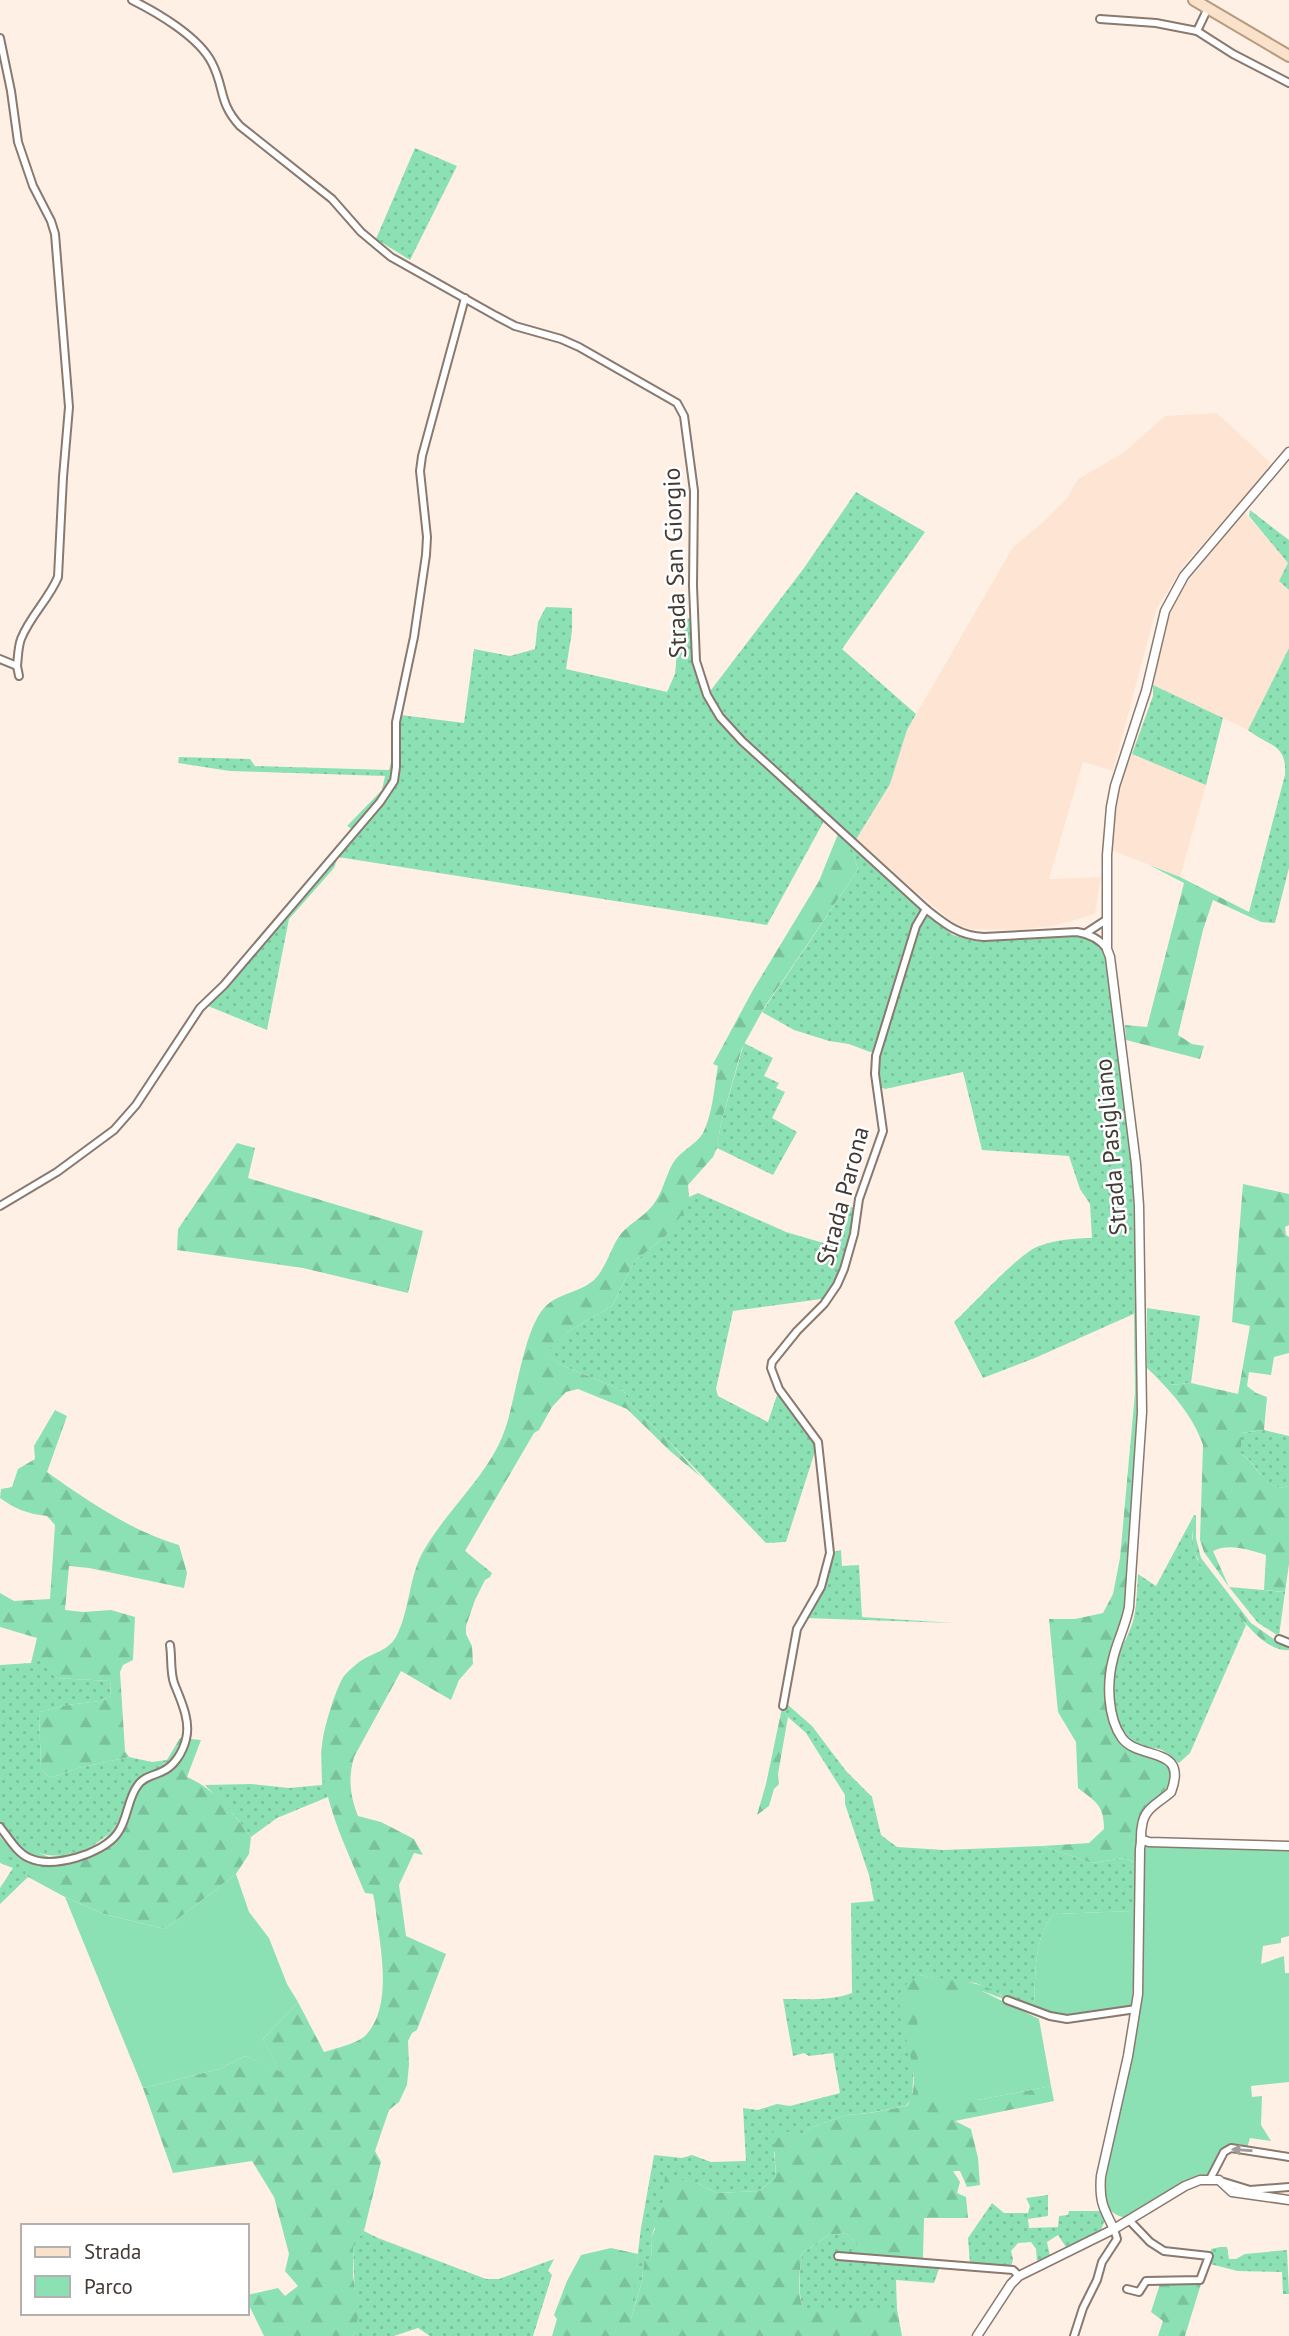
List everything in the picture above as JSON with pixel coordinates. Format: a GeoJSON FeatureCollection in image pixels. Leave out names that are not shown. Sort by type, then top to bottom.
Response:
{"type":"FeatureCollection","features":[{"type":"Feature","properties":{"kind":"main road"},"geometry":{"type":"LineString","coordinates":[[1194,0],[1289,55]]}},
{"type":"Feature","properties":{"kind":"street","name":"Strada San Giorgio"},"geometry":{"type":"LineString","coordinates":[[132,0],[150,9],[204,49],[217,74],[230,116],[240,127],[332,199],[361,232],[391,257],[515,326],[579,347],[677,402],[684,416],[694,491],[693,586],[696,661],[707,695],[720,718],[741,741],[926,909],[952,929],[970,937],[1086,933]]}},
{"type":"Feature","properties":{"kind":"street"},"geometry":{"type":"LineString","coordinates":[[1197,31],[1208,8]]}},
{"type":"Feature","properties":{"kind":"street"},"geometry":{"type":"LineString","coordinates":[[1100,19],[1156,23],[1197,31],[1233,54],[1289,83]]}},
{"type":"Feature","properties":{"kind":"street"},"geometry":{"type":"LineString","coordinates":[[0,38],[18,142],[33,186],[55,234],[69,407],[58,577],[54,588],[28,624],[20,641],[17,666],[19,676]]}},
{"type":"Feature","properties":{"kind":"street"},"geometry":{"type":"LineString","coordinates":[[0,1206],[57,1172],[114,1130],[136,1105],[201,1008],[224,985],[380,802],[394,781],[396,722],[414,637],[427,537],[420,471],[422,456],[464,298]]}},
{"type":"Feature","properties":{"kind":"street","name":"Strada Pasigliano"},"geometry":{"type":"LineString","coordinates":[[1143,1839],[1144,1816],[1171,1792],[1175,1774],[1173,1766],[1161,1755],[1131,1746],[1123,1739],[1114,1719],[1110,1695],[1113,1657],[1129,1607],[1142,1412],[1142,1366],[1136,1164],[1107,949],[1109,831],[1115,786],[1146,691],[1165,611],[1172,595],[1191,567],[1289,452]]}},
{"type":"Feature","properties":{"kind":"street"},"geometry":{"type":"LineString","coordinates":[[0,659],[17,666]]}},
{"type":"Feature","properties":{"kind":"street","name":"Strada Parona"},"geometry":{"type":"LineString","coordinates":[[783,1706],[797,1629],[821,1587],[830,1553],[818,1442],[779,1389],[771,1368],[772,1362],[833,1293],[844,1269],[854,1234],[859,1199],[883,1131],[875,1074],[876,1056],[916,926],[926,909]]}},
{"type":"Feature","properties":{"kind":"street"},"geometry":{"type":"LineString","coordinates":[[1086,933],[1106,920]]}},
{"type":"Feature","properties":{"kind":"street"},"geometry":{"type":"LineString","coordinates":[[1086,933],[1098,939],[1107,949]]}},
{"type":"Feature","properties":{"kind":"street"},"geometry":{"type":"LineString","coordinates":[[1279,1639],[1289,1643]]}},
{"type":"Feature","properties":{"kind":"street"},"geometry":{"type":"LineString","coordinates":[[0,1827],[25,1856],[42,1862],[76,1859],[113,1839],[119,1832],[139,1783],[169,1768],[185,1742],[187,1726],[171,1669],[170,1645]]}},
{"type":"Feature","properties":{"kind":"street"},"geometry":{"type":"LineString","coordinates":[[1074,2336],[1102,2262],[1117,2239],[1103,2209],[1100,2195],[1101,2176],[1128,2056],[1138,1994],[1140,1849],[1143,1839],[1149,1842],[1289,1846]]}},
{"type":"Feature","properties":{"kind":"street"},"geometry":{"type":"LineString","coordinates":[[1007,2000],[1050,2016],[1067,2019],[1136,2009]]}},
{"type":"Feature","properties":{"kind":"street"},"geometry":{"type":"LineString","coordinates":[[1214,2179],[1224,2152],[1231,2148],[1289,2157]]}},
{"type":"Feature","properties":{"kind":"street"},"geometry":{"type":"LineString","coordinates":[[1214,2179],[1232,2192],[1289,2200]]}},
{"type":"Feature","properties":{"kind":"street"},"geometry":{"type":"LineString","coordinates":[[977,2336],[1019,2276],[1114,2229],[1185,2186],[1214,2179],[1250,2190],[1289,2187]]}},
{"type":"Feature","properties":{"kind":"street"},"geometry":{"type":"LineString","coordinates":[[1127,2289],[1139,2292],[1146,2281],[1200,2280],[1209,2256],[1164,2251],[1150,2242],[1129,2220]]}},
{"type":"Feature","properties":{"kind":"street"},"geometry":{"type":"LineString","coordinates":[[838,2256],[1013,2270],[1019,2276]]}},
{"type":"Feature","properties":{"kind":"shaded area"},"geometry":{"type":"Polygon","coordinates":[[[1217,413],[1271,463],[1239,504],[1184,565],[1156,610],[1113,771],[1083,762],[1049,879],[1101,877],[1095,914],[1054,926],[1014,930],[972,929],[955,924],[855,841],[890,784],[907,730],[1013,547],[1067,498],[1078,479],[1123,453],[1165,416],[1217,413]]]}},
{"type":"Feature","properties":{"kind":"shaded area"},"geometry":{"type":"Polygon","coordinates":[[[1244,512],[1289,563],[1279,581],[1289,590],[1289,648],[1248,730],[1153,685],[1169,614],[1181,590],[1244,512]]]}},
{"type":"Feature","properties":{"kind":"shaded area"},"geometry":{"type":"Polygon","coordinates":[[[1132,754],[1206,785],[1180,877],[1111,850],[1114,806],[1119,785],[1132,754]]]}},
{"type":"Feature","properties":{"kind":"green space"},"geometry":{"type":"Polygon","coordinates":[[[415,148],[457,166],[410,260],[376,239],[415,148]]]}},
{"type":"Feature","properties":{"kind":"green space"},"geometry":{"type":"Polygon","coordinates":[[[856,492],[925,532],[842,649],[916,714],[907,730],[890,784],[855,841],[743,739],[720,715],[708,694],[804,568],[856,492]]]}},
{"type":"Feature","properties":{"kind":"green space"},"geometry":{"type":"Polygon","coordinates":[[[1250,510],[1289,540],[1289,590],[1279,581],[1288,563],[1249,516],[1250,510]]]}},
{"type":"Feature","properties":{"kind":"green space"},"geometry":{"type":"Polygon","coordinates":[[[546,607],[572,608],[572,631],[566,669],[667,692],[675,674],[681,615],[690,619],[692,650],[698,678],[717,717],[727,730],[824,821],[767,925],[338,857],[334,868],[289,919],[267,1030],[208,1006],[356,831],[347,826],[382,790],[385,776],[230,771],[178,763],[179,757],[250,759],[255,766],[389,770],[392,759],[393,711],[401,715],[464,723],[474,649],[510,656],[535,649],[538,622],[546,607]]]}},
{"type":"Feature","properties":{"kind":"green space"},"geometry":{"type":"Polygon","coordinates":[[[1289,648],[1289,868],[1275,923],[1261,922],[1249,912],[1285,775],[1285,765],[1280,751],[1248,730],[1289,648]]]}},
{"type":"Feature","properties":{"kind":"green space"},"geometry":{"type":"Polygon","coordinates":[[[1153,685],[1223,718],[1206,785],[1132,754],[1153,696],[1153,685]]]}},
{"type":"Feature","properties":{"kind":"green space"},"geometry":{"type":"Polygon","coordinates":[[[838,834],[851,845],[858,870],[764,1008],[742,1048],[721,1123],[717,1148],[713,1157],[688,1185],[683,1213],[668,1234],[634,1262],[612,1306],[567,1332],[545,1353],[559,1364],[624,1391],[628,1402],[666,1438],[701,1477],[627,1409],[578,1389],[566,1392],[534,1433],[465,1551],[492,1573],[485,1580],[475,1600],[466,1626],[466,1634],[472,1646],[473,1664],[459,1680],[451,1700],[401,1671],[354,1757],[351,1787],[358,1816],[381,1822],[414,1839],[423,1855],[414,1853],[399,1885],[406,1936],[446,1954],[417,2030],[408,2041],[407,2085],[399,2102],[389,2110],[375,2151],[381,2162],[364,2231],[353,2247],[358,2315],[356,2332],[352,2336],[264,2336],[248,2303],[248,2295],[278,2288],[285,2296],[298,2286],[285,2271],[289,2254],[274,2197],[252,2161],[173,2173],[143,2088],[219,2069],[245,2056],[280,2071],[263,2039],[298,2002],[324,2052],[362,2039],[374,2023],[380,2008],[383,1973],[373,1894],[365,1893],[343,1840],[330,1803],[322,1766],[324,1732],[337,1690],[351,1669],[385,1648],[397,1635],[405,1614],[415,1570],[424,1550],[488,1463],[504,1432],[537,1317],[550,1302],[584,1287],[595,1279],[622,1233],[649,1210],[656,1200],[676,1159],[703,1133],[711,1109],[718,1066],[713,1064],[753,990],[819,881],[838,834]]]}},
{"type":"Feature","properties":{"kind":"green space"},"geometry":{"type":"Polygon","coordinates":[[[851,845],[929,917],[953,935],[970,940],[993,940],[1080,935],[1095,941],[1107,953],[1132,1164],[1138,1312],[983,1378],[954,1322],[1030,1251],[1052,1242],[1092,1238],[1090,1204],[1080,1189],[1069,1156],[982,1150],[963,1072],[885,1089],[880,1087],[880,1051],[870,1052],[794,1030],[762,1012],[858,870],[851,845]]]}},
{"type":"Feature","properties":{"kind":"green space"},"geometry":{"type":"Polygon","coordinates":[[[1149,865],[1180,877],[1249,912],[1261,922],[1213,900],[1203,930],[1178,1035],[1192,1044],[1204,1046],[1200,1059],[1126,1040],[1125,1025],[1147,1027],[1184,883],[1149,865]]]}},
{"type":"Feature","properties":{"kind":"green space"},"geometry":{"type":"Polygon","coordinates":[[[744,1043],[773,1058],[764,1076],[779,1083],[776,1088],[785,1092],[772,1118],[797,1132],[773,1175],[717,1148],[721,1123],[744,1043]]]}},
{"type":"Feature","properties":{"kind":"green space"},"geometry":{"type":"Polygon","coordinates":[[[237,1143],[255,1148],[248,1178],[423,1231],[408,1293],[303,1268],[177,1250],[178,1229],[237,1143]]]}},
{"type":"Feature","properties":{"kind":"green space"},"geometry":{"type":"Polygon","coordinates":[[[1243,1184],[1289,1194],[1289,1225],[1285,1227],[1289,1237],[1289,1353],[1274,1357],[1271,1375],[1249,1372],[1247,1386],[1267,1397],[1264,1430],[1241,1433],[1241,1454],[1273,1486],[1289,1486],[1289,1564],[1285,1592],[1264,1590],[1266,1555],[1233,1547],[1213,1551],[1229,1587],[1204,1552],[1200,1540],[1203,1445],[1187,1413],[1147,1368],[1147,1364],[1170,1385],[1191,1383],[1238,1394],[1250,1326],[1232,1322],[1243,1184]]]}},
{"type":"Feature","properties":{"kind":"green space"},"geometry":{"type":"Polygon","coordinates":[[[688,1185],[689,1197],[698,1193],[786,1232],[837,1247],[848,1220],[838,1205],[857,1208],[850,1250],[829,1298],[733,1311],[716,1389],[718,1396],[768,1422],[779,1389],[818,1442],[786,1542],[766,1543],[628,1402],[624,1391],[559,1364],[544,1353],[567,1332],[612,1306],[634,1262],[668,1234],[688,1185]]]}},
{"type":"Feature","properties":{"kind":"green space"},"geometry":{"type":"Polygon","coordinates":[[[1147,1308],[1200,1316],[1191,1383],[1169,1385],[1147,1364],[1147,1308]]]}},
{"type":"Feature","properties":{"kind":"green space"},"geometry":{"type":"Polygon","coordinates":[[[1138,1312],[1139,1412],[1126,1606],[1107,1690],[1121,1740],[1158,1759],[1169,1768],[1171,1781],[1165,1791],[1142,1813],[1139,1864],[1124,1858],[1092,1863],[1042,1846],[1089,1843],[1104,1829],[1101,1809],[1078,1788],[1076,1742],[1058,1712],[1049,1619],[1075,1619],[1103,1613],[1113,1594],[1120,1558],[1135,1393],[1134,1314],[1138,1312]]]}},
{"type":"Feature","properties":{"kind":"green space"},"geometry":{"type":"Polygon","coordinates":[[[55,1410],[67,1416],[47,1472],[127,1523],[179,1545],[187,1573],[184,1588],[69,1566],[65,1610],[111,1610],[135,1617],[133,1660],[123,1665],[120,1672],[125,1751],[129,1757],[78,1768],[50,1778],[41,1769],[39,1712],[100,1701],[111,1696],[110,1681],[57,1678],[40,1660],[31,1663],[37,1638],[0,1627],[0,1593],[14,1601],[50,1599],[55,1525],[47,1516],[22,1510],[0,1498],[1,1489],[12,1487],[18,1469],[35,1459],[34,1446],[55,1410]]]}},
{"type":"Feature","properties":{"kind":"green space"},"geometry":{"type":"Polygon","coordinates":[[[1264,1430],[1289,1436],[1289,1486],[1273,1486],[1267,1482],[1241,1454],[1241,1433],[1264,1430]]]}},
{"type":"Feature","properties":{"kind":"green space"},"geometry":{"type":"Polygon","coordinates":[[[1194,1515],[1192,1537],[1197,1559],[1246,1625],[1190,1753],[1179,1763],[1162,1750],[1135,1744],[1124,1733],[1115,1701],[1115,1678],[1118,1658],[1134,1617],[1138,1574],[1156,1586],[1194,1515]]]}},
{"type":"Feature","properties":{"kind":"green space"},"geometry":{"type":"Polygon","coordinates":[[[1194,1515],[1201,1558],[1251,1623],[1289,1647],[1289,1650],[1278,1649],[1258,1636],[1202,1568],[1194,1546],[1194,1515]]]}},
{"type":"Feature","properties":{"kind":"green space"},"geometry":{"type":"Polygon","coordinates":[[[841,1550],[842,1566],[859,1565],[862,1617],[953,1623],[805,1618],[830,1553],[841,1550]]]}},
{"type":"Feature","properties":{"kind":"green space"},"geometry":{"type":"Polygon","coordinates":[[[1229,1587],[1285,1592],[1279,1636],[1258,1623],[1229,1587]]]}},
{"type":"Feature","properties":{"kind":"green space"},"geometry":{"type":"Polygon","coordinates":[[[40,1659],[57,1678],[110,1681],[111,1696],[100,1701],[39,1712],[41,1769],[50,1778],[78,1768],[129,1757],[152,1762],[167,1760],[143,1783],[113,1829],[96,1843],[60,1855],[30,1851],[16,1853],[28,1877],[0,1904],[0,1888],[13,1868],[0,1863],[15,1853],[0,1836],[0,1665],[31,1663],[40,1659]]]}},
{"type":"Feature","properties":{"kind":"green space"},"geometry":{"type":"Polygon","coordinates":[[[787,1704],[812,1726],[846,1771],[872,1797],[881,1835],[897,1847],[944,1850],[1042,1846],[1092,1863],[1124,1858],[1139,1864],[1135,1872],[1134,1908],[1132,1911],[1054,1914],[1047,1923],[1039,1945],[1034,2005],[1007,2000],[976,1983],[919,1975],[900,2015],[914,2065],[912,2098],[906,2106],[846,2115],[813,2127],[774,2152],[776,2177],[759,2191],[717,2193],[697,2183],[662,2205],[651,2238],[652,2258],[644,2261],[642,2281],[629,2325],[641,2228],[654,2155],[682,2158],[692,2155],[711,2162],[746,2161],[743,2108],[758,2110],[777,2104],[790,2106],[840,2093],[833,2053],[809,2056],[804,2053],[793,2056],[783,1999],[827,1998],[852,1993],[851,1903],[874,1901],[869,1875],[845,1804],[845,1795],[806,1733],[782,1708],[787,1704]]]}},
{"type":"Feature","properties":{"kind":"green space"},"geometry":{"type":"Polygon","coordinates":[[[782,1708],[788,1717],[778,1774],[779,1784],[774,1789],[769,1806],[757,1815],[766,1784],[782,1708]]]}},
{"type":"Feature","properties":{"kind":"green space"},"geometry":{"type":"Polygon","coordinates":[[[180,1738],[201,1740],[187,1777],[215,1795],[251,1837],[249,1854],[236,1874],[165,1929],[104,1914],[65,1897],[28,1877],[16,1854],[0,1863],[0,1837],[16,1853],[31,1850],[49,1857],[69,1854],[102,1842],[120,1820],[141,1784],[167,1760],[180,1738]]]}},
{"type":"Feature","properties":{"kind":"green space"},"geometry":{"type":"Polygon","coordinates":[[[321,1745],[328,1797],[277,1818],[251,1837],[205,1785],[251,1784],[289,1788],[322,1785],[321,1745]]]}},
{"type":"Feature","properties":{"kind":"green space"},"geometry":{"type":"Polygon","coordinates":[[[1151,1845],[1289,1850],[1289,1936],[1281,1938],[1281,1943],[1263,1946],[1261,1964],[1284,1956],[1285,1973],[1289,1973],[1289,2082],[1251,2086],[1252,2097],[1262,2096],[1261,2125],[1271,2141],[1250,2138],[1247,2148],[1226,2148],[1208,2177],[1127,2218],[1116,2215],[1109,2209],[1104,2189],[1141,2000],[1143,1854],[1146,1847],[1151,1845]]]}},
{"type":"Feature","properties":{"kind":"green space"},"geometry":{"type":"Polygon","coordinates":[[[236,1874],[249,1912],[269,1938],[287,1984],[298,2002],[263,2039],[281,2072],[245,2056],[219,2069],[143,2088],[65,1897],[104,1914],[165,1929],[236,1874]]]}},
{"type":"Feature","properties":{"kind":"green space"},"geometry":{"type":"Polygon","coordinates":[[[1134,1908],[1136,1923],[1132,2007],[1095,2015],[1068,2017],[1044,2012],[1034,2005],[1039,1945],[1047,1923],[1054,1914],[1132,1911],[1134,1908]]]}},
{"type":"Feature","properties":{"kind":"green space"},"geometry":{"type":"Polygon","coordinates":[[[919,1975],[977,1984],[1007,2000],[982,1991],[978,2100],[1051,2086],[1054,2101],[955,2121],[971,2129],[978,2158],[980,2185],[967,2187],[960,2171],[953,2171],[960,2182],[957,2193],[966,2197],[968,2218],[924,2218],[921,2263],[871,2259],[846,2233],[829,2235],[802,2253],[799,2289],[804,2309],[897,2309],[902,2336],[552,2336],[557,2319],[554,2315],[581,2255],[611,2248],[638,2254],[631,2319],[642,2281],[644,2261],[652,2257],[651,2238],[655,2229],[650,2215],[662,2205],[665,2176],[697,2183],[717,2193],[759,2191],[776,2177],[773,2128],[800,2135],[813,2127],[846,2115],[907,2106],[913,2092],[914,2076],[899,2012],[899,1999],[903,1987],[919,1975]]]}},
{"type":"Feature","properties":{"kind":"green space"},"geometry":{"type":"Polygon","coordinates":[[[982,1991],[1039,2019],[1051,2086],[978,2100],[918,2095],[917,1992],[982,1991]]]}},
{"type":"Feature","properties":{"kind":"green space"},"geometry":{"type":"Polygon","coordinates":[[[1048,2195],[1048,2216],[1028,2219],[1029,2228],[1058,2227],[1059,2216],[1068,2215],[1069,2211],[1100,2211],[1104,2222],[1099,2233],[1066,2247],[1058,2235],[1047,2242],[1050,2256],[1037,2261],[1036,2249],[1031,2242],[1018,2243],[1011,2251],[1011,2267],[970,2264],[968,2238],[992,2203],[1004,2213],[1028,2213],[1030,2206],[1026,2198],[1048,2195]]]}},
{"type":"Feature","properties":{"kind":"green space"},"geometry":{"type":"Polygon","coordinates":[[[364,2231],[486,2279],[499,2279],[554,2259],[548,2271],[552,2275],[533,2336],[430,2336],[418,2328],[394,2336],[352,2336],[356,2332],[353,2246],[364,2231]]]}},
{"type":"Feature","properties":{"kind":"green space"},"geometry":{"type":"Polygon","coordinates":[[[846,2233],[871,2259],[940,2266],[934,2283],[896,2280],[897,2309],[804,2309],[800,2290],[802,2253],[829,2235],[846,2233]]]}},
{"type":"Feature","properties":{"kind":"green space"},"geometry":{"type":"Polygon","coordinates":[[[1227,2247],[1229,2259],[1245,2254],[1287,2250],[1289,2294],[1283,2294],[1282,2272],[1238,2271],[1210,2264],[1211,2249],[1227,2247]]]}},
{"type":"Feature","properties":{"kind":"green space"},"geometry":{"type":"Polygon","coordinates":[[[1160,2284],[1201,2284],[1185,2336],[1158,2336],[1163,2321],[1151,2312],[1160,2284]]]}}]}
